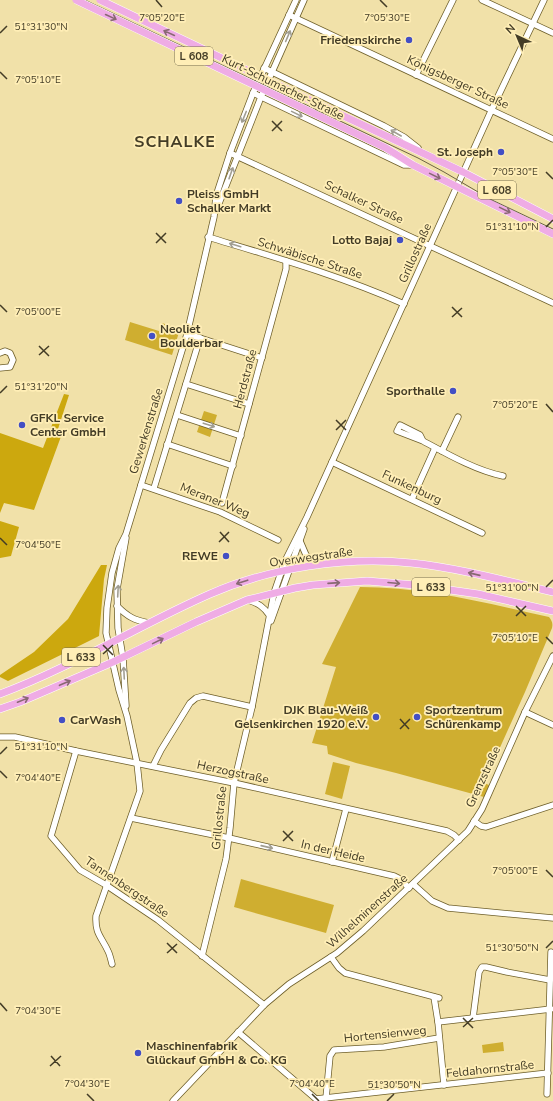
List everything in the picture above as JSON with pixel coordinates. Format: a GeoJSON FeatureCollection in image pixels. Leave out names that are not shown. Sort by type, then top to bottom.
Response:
{"type":"FeatureCollection","features":[{"type":"Feature","properties":{"kind":"main road","name":"Kurt-Schumacher-Straße"},"geometry":{"type":"LineString","coordinates":[[76,0],[386,148],[413,165],[553,234]]}},
{"type":"Feature","properties":{"kind":"main road","name":"Kurt-Schumacher-Straße"},"geometry":{"type":"LineString","coordinates":[[100,0],[463,172],[553,219]]}},
{"type":"Feature","properties":{"kind":"main road","name":"Overwegstraße"},"geometry":{"type":"LineString","coordinates":[[108,643],[211,593],[265,575],[316,565],[360,561],[411,563],[461,571],[553,592]]}},
{"type":"Feature","properties":{"kind":"main road","name":"L 633"},"geometry":{"type":"LineString","coordinates":[[0,708],[20,702],[123,658],[196,622],[247,600],[313,585],[367,581],[416,585],[478,594],[553,611]]}},
{"type":"Feature","properties":{"kind":"main road","name":"L 633"},"geometry":{"type":"LineString","coordinates":[[0,694],[54,671],[108,643]]}},
{"type":"Feature","properties":{"kind":"street","name":"Gewerkenstraße"},"geometry":{"type":"LineString","coordinates":[[214,217],[216,196],[230,153],[253,93],[296,0]]}},
{"type":"Feature","properties":{"kind":"street","name":"Gewerkenstraße"},"geometry":{"type":"LineString","coordinates":[[112,964],[109,952],[98,934],[95,925],[96,916],[140,791],[137,763],[127,716],[119,690],[106,633],[107,608],[112,573],[119,548],[126,534],[142,485],[187,334],[208,237],[214,217],[237,156],[304,0]]}},
{"type":"Feature","properties":{"kind":"street"},"geometry":{"type":"LineString","coordinates":[[416,75],[453,0]]}},
{"type":"Feature","properties":{"kind":"street"},"geometry":{"type":"LineString","coordinates":[[482,0],[553,33]]}},
{"type":"Feature","properties":{"kind":"street","name":"Grillostraße"},"geometry":{"type":"LineString","coordinates":[[202,956],[226,859],[234,783],[252,708],[274,593],[280,572],[308,517],[463,172],[544,0]]}},
{"type":"Feature","properties":{"kind":"street","name":"Königsberger Straße"},"geometry":{"type":"LineString","coordinates":[[289,15],[553,138]]}},
{"type":"Feature","properties":{"kind":"street","name":"Kurt-Schumacher-Straße"},"geometry":{"type":"LineString","coordinates":[[264,68],[384,126],[404,137],[427,156]]}},
{"type":"Feature","properties":{"kind":"street","name":"Kurt-Schumacher-Straße"},"geometry":{"type":"LineString","coordinates":[[253,93],[404,165],[413,165]]}},
{"type":"Feature","properties":{"kind":"street","name":"Schalker Straße"},"geometry":{"type":"LineString","coordinates":[[230,153],[553,303]]}},
{"type":"Feature","properties":{"kind":"street","name":"Schwäbische Straße"},"geometry":{"type":"LineString","coordinates":[[208,237],[373,290],[404,304]]}},
{"type":"Feature","properties":{"kind":"street","name":"Herdstraße"},"geometry":{"type":"LineString","coordinates":[[222,503],[286,269],[286,261]]}},
{"type":"Feature","properties":{"kind":"street"},"geometry":{"type":"LineString","coordinates":[[187,334],[262,358]]}},
{"type":"Feature","properties":{"kind":"street","name":"Gewerkenstraße"},"geometry":{"type":"LineString","coordinates":[[154,488],[200,338]]}},
{"type":"Feature","properties":{"kind":"street"},"geometry":{"type":"LineString","coordinates":[[0,353],[5,351],[10,353],[13,360],[10,367],[0,368]]}},
{"type":"Feature","properties":{"kind":"street"},"geometry":{"type":"LineString","coordinates":[[186,384],[249,404]]}},
{"type":"Feature","properties":{"kind":"street"},"geometry":{"type":"LineString","coordinates":[[177,414],[241,436]]}},
{"type":"Feature","properties":{"kind":"street"},"geometry":{"type":"LineString","coordinates":[[442,451],[458,417]]}},
{"type":"Feature","properties":{"kind":"street"},"geometry":{"type":"LineString","coordinates":[[423,441],[491,474],[503,476]]}},
{"type":"Feature","properties":{"kind":"street"},"geometry":{"type":"LineString","coordinates":[[167,444],[233,466]]}},
{"type":"Feature","properties":{"kind":"street"},"geometry":{"type":"LineString","coordinates":[[412,499],[435,448]]}},
{"type":"Feature","properties":{"kind":"street","name":"Funkenburg"},"geometry":{"type":"LineString","coordinates":[[332,462],[482,533]]}},
{"type":"Feature","properties":{"kind":"street","name":"Meraner Weg"},"geometry":{"type":"LineString","coordinates":[[142,485],[222,512],[278,540]]}},
{"type":"Feature","properties":{"kind":"street","name":"Grillostraße"},"geometry":{"type":"LineString","coordinates":[[266,636],[288,570],[308,517]]}},
{"type":"Feature","properties":{"kind":"street","name":"Gewerkenstraße"},"geometry":{"type":"LineString","coordinates":[[126,534],[117,589],[117,606],[123,658],[127,716]]}},
{"type":"Feature","properties":{"kind":"street"},"geometry":{"type":"LineString","coordinates":[[300,541],[306,555],[316,565]]}},
{"type":"Feature","properties":{"kind":"street"},"geometry":{"type":"LineString","coordinates":[[247,600],[257,603],[265,608],[270,616]]}},
{"type":"Feature","properties":{"kind":"street"},"geometry":{"type":"LineString","coordinates":[[117,606],[129,617],[150,623]]}},
{"type":"Feature","properties":{"kind":"street","name":"Grenzstraße"},"geometry":{"type":"LineString","coordinates":[[474,821],[482,809],[525,712],[553,656]]}},
{"type":"Feature","properties":{"kind":"street"},"geometry":{"type":"LineString","coordinates":[[153,766],[161,750],[190,703],[196,698],[203,696],[252,708]]}},
{"type":"Feature","properties":{"kind":"street"},"geometry":{"type":"LineString","coordinates":[[525,712],[553,725]]}},
{"type":"Feature","properties":{"kind":"street","name":"Herzogstraße"},"geometry":{"type":"LineString","coordinates":[[0,737],[15,737],[234,783],[447,831],[454,835],[458,840]]}},
{"type":"Feature","properties":{"kind":"street","name":"Tannenbergstraße"},"geometry":{"type":"LineString","coordinates":[[76,751],[51,836],[80,870],[106,885],[158,920],[264,1005]]}},
{"type":"Feature","properties":{"kind":"street"},"geometry":{"type":"LineString","coordinates":[[474,821],[481,826],[486,827],[553,805]]}},
{"type":"Feature","properties":{"kind":"street"},"geometry":{"type":"LineString","coordinates":[[332,862],[346,809]]}},
{"type":"Feature","properties":{"kind":"street","name":"In der Heide"},"geometry":{"type":"LineString","coordinates":[[131,818],[229,838],[398,878],[432,901],[448,908],[553,918]]}},
{"type":"Feature","properties":{"kind":"street","name":"Wilhelminenstraße"},"geometry":{"type":"LineString","coordinates":[[173,1101],[264,1005],[290,984],[331,957],[363,931],[468,831],[474,821]]}},
{"type":"Feature","properties":{"kind":"street","name":"Feldahornstraße"},"geometry":{"type":"LineString","coordinates":[[547,1094],[551,1009],[551,952]]}},
{"type":"Feature","properties":{"kind":"street"},"geometry":{"type":"LineString","coordinates":[[331,957],[339,968],[345,973],[437,998],[439,1038],[444,1085]]}},
{"type":"Feature","properties":{"kind":"street"},"geometry":{"type":"LineString","coordinates":[[473,1018],[479,972],[486,966],[507,972],[550,980]]}},
{"type":"Feature","properties":{"kind":"street"},"geometry":{"type":"LineString","coordinates":[[438,1022],[551,1009]]}},
{"type":"Feature","properties":{"kind":"street","name":"Feldahornstraße"},"geometry":{"type":"LineString","coordinates":[[238,1032],[316,1099],[548,1073]]}},
{"type":"Feature","properties":{"kind":"street","name":"Hortensienweg"},"geometry":{"type":"LineString","coordinates":[[326,1098],[330,1056],[334,1050],[384,1047],[439,1038]]}},
{"type":"Feature","properties":{"kind":"shaded area","name":"Neoliet Boulderbar"},"geometry":{"type":"Polygon","coordinates":[[[130,322],[159,331],[162,323],[180,329],[172,355],[125,340],[130,322]]]}},
{"type":"Feature","properties":{"kind":"shaded area"},"geometry":{"type":"Polygon","coordinates":[[[64,394],[69,395],[58,429],[63,431],[34,510],[4,503],[0,513],[0,433],[43,448],[64,394]]]}},
{"type":"Feature","properties":{"kind":"shaded area"},"geometry":{"type":"Polygon","coordinates":[[[204,411],[217,415],[210,437],[197,432],[204,411]]]}},
{"type":"Feature","properties":{"kind":"shaded area"},"geometry":{"type":"Polygon","coordinates":[[[0,521],[19,527],[11,556],[0,558],[0,521]]]}},
{"type":"Feature","properties":{"kind":"shaded area"},"geometry":{"type":"Polygon","coordinates":[[[101,565],[107,565],[104,579],[99,636],[8,681],[0,677],[0,675],[34,652],[68,619],[101,565]]]}},
{"type":"Feature","properties":{"kind":"shaded area","name":"Sportzentrum Schürenkamp"},"geometry":{"type":"Polygon","coordinates":[[[360,587],[432,593],[502,606],[549,617],[551,620],[552,628],[484,783],[489,785],[484,797],[356,763],[328,754],[327,746],[312,743],[336,667],[322,664],[360,587]]]}},
{"type":"Feature","properties":{"kind":"shaded area"},"geometry":{"type":"Polygon","coordinates":[[[333,762],[350,766],[342,799],[325,794],[333,762]]]}},
{"type":"Feature","properties":{"kind":"shaded area"},"geometry":{"type":"Polygon","coordinates":[[[241,879],[334,905],[326,933],[234,907],[241,879]]]}},
{"type":"Feature","properties":{"kind":"shaded area"},"geometry":{"type":"Polygon","coordinates":[[[503,1042],[504,1051],[483,1053],[482,1045],[503,1042]]]}},
{"type":"Feature","properties":{"kind":"tram line"},"geometry":{"type":"LineString","coordinates":[[85,0],[418,158],[490,199],[553,229]]}},
{"type":"Feature","properties":{"kind":"place","name":"Friedenskirche"},"geometry":{"type":"Point","coordinates":[409,40]}},
{"type":"Feature","properties":{"kind":"place","name":"St. Joseph"},"geometry":{"type":"Point","coordinates":[501,152]}},
{"type":"Feature","properties":{"kind":"place","name":"Pleiss GmbH Schalker Markt"},"geometry":{"type":"Point","coordinates":[179,201]}},
{"type":"Feature","properties":{"kind":"place","name":"Lotto Bajaj"},"geometry":{"type":"Point","coordinates":[400,240]}},
{"type":"Feature","properties":{"kind":"place","name":"Neoliet Boulderbar"},"geometry":{"type":"Point","coordinates":[152,336]}},
{"type":"Feature","properties":{"kind":"place","name":"Sporthalle"},"geometry":{"type":"Point","coordinates":[453,391]}},
{"type":"Feature","properties":{"kind":"place","name":"GFKL Service Center GmbH"},"geometry":{"type":"Point","coordinates":[22,425]}},
{"type":"Feature","properties":{"kind":"place","name":"REWE"},"geometry":{"type":"Point","coordinates":[226,556]}},
{"type":"Feature","properties":{"kind":"place","name":"DJK Blau-Weiß Gelsenkirchen 1920 e.V."},"geometry":{"type":"Point","coordinates":[376,717]}},
{"type":"Feature","properties":{"kind":"place","name":"Sportzentrum Schürenkamp"},"geometry":{"type":"Point","coordinates":[417,717]}},
{"type":"Feature","properties":{"kind":"place","name":"CarWash"},"geometry":{"type":"Point","coordinates":[62,720]}},
{"type":"Feature","properties":{"kind":"place","name":"Maschinenfabrik Glückauf GmbH & Co. KG"},"geometry":{"type":"Point","coordinates":[138,1053]}},
{"type":"Feature","properties":{"kind":"district","name":"SCHALKE"},"geometry":{"type":"Point","coordinates":[175,141]}}]}
